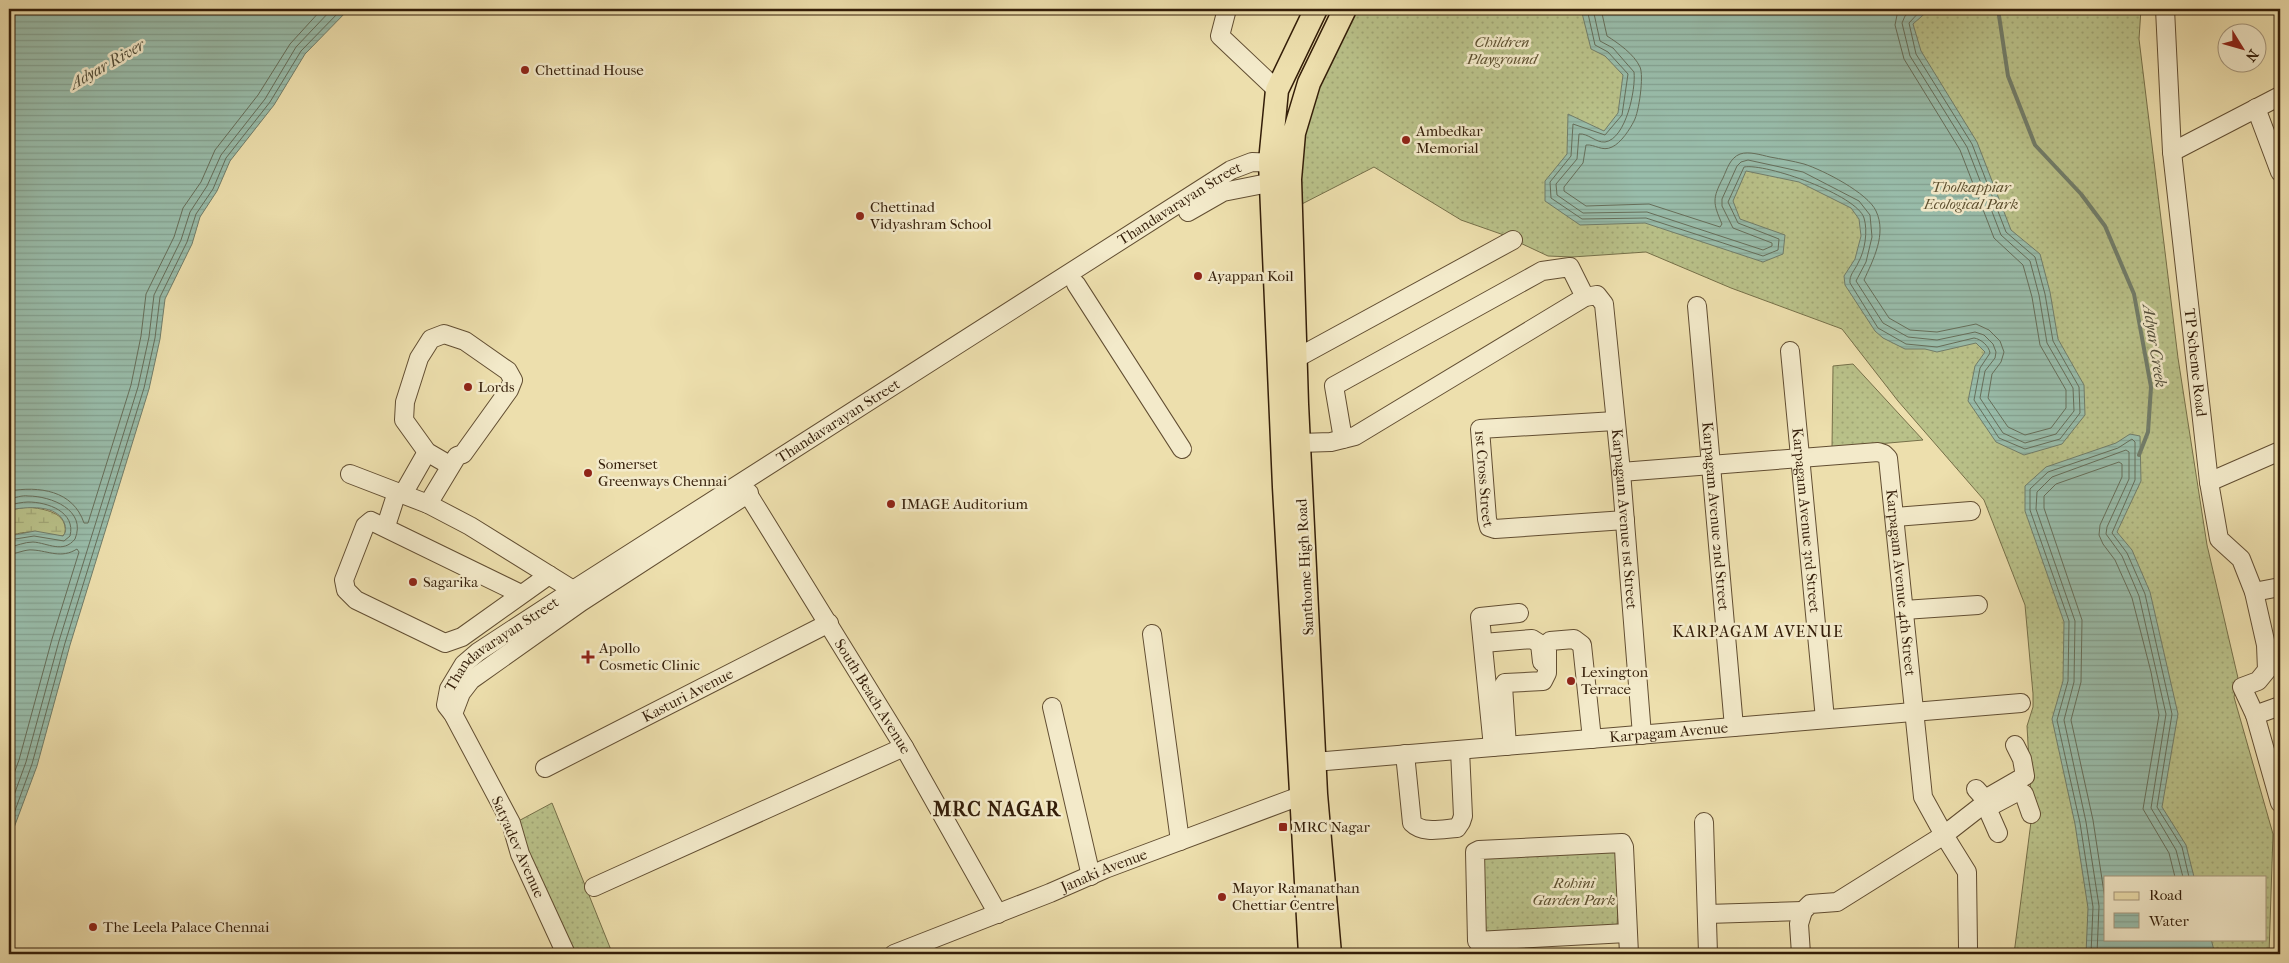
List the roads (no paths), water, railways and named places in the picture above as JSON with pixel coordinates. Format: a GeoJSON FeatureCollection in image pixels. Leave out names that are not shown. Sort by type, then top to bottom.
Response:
{"type":"FeatureCollection","features":[{"type":"Feature","properties":{"kind":"main road"},"geometry":{"type":"LineString","coordinates":[[1280,171],[1277,90],[1316,9]]}},
{"type":"Feature","properties":{"kind":"main road"},"geometry":{"type":"LineString","coordinates":[[1280,171],[1309,83],[1345,9]]}},
{"type":"Feature","properties":{"kind":"main road","name":"Santhome High Road"},"geometry":{"type":"LineString","coordinates":[[1280,171],[1295,358],[1308,795],[1310,954]]}},
{"type":"Feature","properties":{"kind":"main road","name":"Santhome High Road"},"geometry":{"type":"LineString","coordinates":[[1280,171],[1307,763]]}},
{"type":"Feature","properties":{"kind":"main road","name":"Santhome High Road"},"geometry":{"type":"LineString","coordinates":[[1308,795],[1330,954]]}},
{"type":"Feature","properties":{"kind":"street"},"geometry":{"type":"LineString","coordinates":[[1227,9],[1220,36],[1277,90]]}},
{"type":"Feature","properties":{"kind":"street","name":"TP Scheme Road"},"geometry":{"type":"LineString","coordinates":[[2165,9],[2172,152],[2209,482],[2220,539],[2241,558],[2273,642],[2267,670],[2258,681],[2242,687],[2254,715]]}},
{"type":"Feature","properties":{"kind":"street"},"geometry":{"type":"LineString","coordinates":[[2172,152],[2280,96]]}},
{"type":"Feature","properties":{"kind":"street"},"geometry":{"type":"LineString","coordinates":[[2256,108],[2280,172]]}},
{"type":"Feature","properties":{"kind":"street","name":"Thandavarayan Street"},"geometry":{"type":"LineString","coordinates":[[453,714],[446,705],[449,689],[464,664],[478,652],[577,596],[942,363],[1231,170],[1252,162],[1280,171]]}},
{"type":"Feature","properties":{"kind":"street","name":"Thandavarayan Street"},"geometry":{"type":"LineString","coordinates":[[942,363],[1076,284],[1223,192],[1280,171]]}},
{"type":"Feature","properties":{"kind":"street"},"geometry":{"type":"LineString","coordinates":[[1295,358],[1513,240]]}},
{"type":"Feature","properties":{"kind":"street"},"geometry":{"type":"LineString","coordinates":[[1298,443],[1331,442],[1343,439],[1355,436],[1585,297],[1570,267],[1542,271],[1334,386],[1343,439]]}},
{"type":"Feature","properties":{"kind":"street"},"geometry":{"type":"LineString","coordinates":[[1076,284],[1182,449]]}},
{"type":"Feature","properties":{"kind":"street","name":"Karpagam Avenue 1st Street"},"geometry":{"type":"LineString","coordinates":[[1585,297],[1597,295],[1604,304],[1621,472],[1642,735]]}},
{"type":"Feature","properties":{"kind":"street","name":"Karpagam Avenue 2nd Street"},"geometry":{"type":"LineString","coordinates":[[1697,306],[1734,727]]}},
{"type":"Feature","properties":{"kind":"street"},"geometry":{"type":"LineString","coordinates":[[428,504],[451,466],[457,456],[462,454],[474,438],[509,390],[513,380],[508,371],[466,341],[444,334],[431,339],[420,358],[404,402],[404,420],[427,452],[451,466]]}},
{"type":"Feature","properties":{"kind":"street","name":"Karpagam Avenue 3rd Street"},"geometry":{"type":"LineString","coordinates":[[1790,351],[1826,720]]}},
{"type":"Feature","properties":{"kind":"street","name":"1st Cross Street"},"geometry":{"type":"LineString","coordinates":[[1615,421],[1480,429],[1487,519],[1489,527],[1495,529],[1624,520]]}},
{"type":"Feature","properties":{"kind":"street"},"geometry":{"type":"LineString","coordinates":[[2209,482],[2280,451]]}},
{"type":"Feature","properties":{"kind":"street"},"geometry":{"type":"LineString","coordinates":[[386,526],[400,493],[427,452]]}},
{"type":"Feature","properties":{"kind":"street","name":"Karpagam Avenue 4th Street"},"geometry":{"type":"LineString","coordinates":[[1799,457],[1884,454],[1889,463],[1923,798],[1966,872],[1968,948]]}},
{"type":"Feature","properties":{"kind":"street"},"geometry":{"type":"LineString","coordinates":[[1621,472],[1799,457]]}},
{"type":"Feature","properties":{"kind":"street"},"geometry":{"type":"LineString","coordinates":[[350,474],[428,504],[470,526],[549,575],[577,596]]}},
{"type":"Feature","properties":{"kind":"street","name":"South Beach Avenue"},"geometry":{"type":"LineString","coordinates":[[742,491],[829,622],[904,747],[998,914]]}},
{"type":"Feature","properties":{"kind":"street"},"geometry":{"type":"LineString","coordinates":[[1895,517],[1971,511]]}},
{"type":"Feature","properties":{"kind":"street"},"geometry":{"type":"LineString","coordinates":[[464,664],[445,643],[356,600],[346,590],[344,580],[368,522],[371,520],[386,526],[521,594]]}},
{"type":"Feature","properties":{"kind":"street"},"geometry":{"type":"LineString","coordinates":[[445,643],[462,637],[549,575]]}},
{"type":"Feature","properties":{"kind":"street"},"geometry":{"type":"LineString","coordinates":[[2254,592],[2280,587]]}},
{"type":"Feature","properties":{"kind":"street","name":"Thandavarayan Street"},"geometry":{"type":"LineString","coordinates":[[453,714],[461,693],[471,680],[577,596]]}},
{"type":"Feature","properties":{"kind":"street"},"geometry":{"type":"LineString","coordinates":[[1904,610],[1978,605]]}},
{"type":"Feature","properties":{"kind":"street"},"geometry":{"type":"LineString","coordinates":[[1500,747],[1486,678],[1480,617],[1519,613]]}},
{"type":"Feature","properties":{"kind":"street","name":"Kasturi Avenue"},"geometry":{"type":"LineString","coordinates":[[545,768],[829,622]]}},
{"type":"Feature","properties":{"kind":"street"},"geometry":{"type":"LineString","coordinates":[[1152,634],[1180,841]]}},
{"type":"Feature","properties":{"kind":"street"},"geometry":{"type":"LineString","coordinates":[[1500,747],[1503,686],[1505,683],[1543,681],[1547,673],[1547,644],[1574,638],[1582,645],[1592,739]]}},
{"type":"Feature","properties":{"kind":"street"},"geometry":{"type":"LineString","coordinates":[[1482,642],[1532,639],[1540,644],[1543,669],[1538,675],[1486,678]]}},
{"type":"Feature","properties":{"kind":"street","name":"Karpagam Avenue"},"geometry":{"type":"LineString","coordinates":[[1307,763],[1406,760],[1460,755],[1500,747],[2021,703]]}},
{"type":"Feature","properties":{"kind":"street"},"geometry":{"type":"LineString","coordinates":[[2280,706],[2254,715],[2280,803]]}},
{"type":"Feature","properties":{"kind":"street"},"geometry":{"type":"LineString","coordinates":[[1052,707],[1091,876]]}},
{"type":"Feature","properties":{"kind":"street","name":"Satyadev Avenue"},"geometry":{"type":"LineString","coordinates":[[453,714],[511,823],[520,854],[566,954]]}},
{"type":"Feature","properties":{"kind":"street"},"geometry":{"type":"LineString","coordinates":[[1801,954],[1799,924],[1803,911],[1810,904],[1837,902],[1944,835],[1980,801],[2025,776],[2022,760],[2016,745]]}},
{"type":"Feature","properties":{"kind":"street"},"geometry":{"type":"LineString","coordinates":[[594,887],[904,747]]}},
{"type":"Feature","properties":{"kind":"street"},"geometry":{"type":"LineString","coordinates":[[1406,760],[1412,823],[1424,830],[1457,828],[1463,816],[1460,755]]}},
{"type":"Feature","properties":{"kind":"street"},"geometry":{"type":"LineString","coordinates":[[1980,801],[2019,792],[2024,794],[2031,814]]}},
{"type":"Feature","properties":{"kind":"street","name":"Janaki Avenue"},"geometry":{"type":"LineString","coordinates":[[894,954],[1180,841],[1308,795]]}},
{"type":"Feature","properties":{"kind":"street"},"geometry":{"type":"LineString","coordinates":[[1980,801],[1998,833]]}},
{"type":"Feature","properties":{"kind":"street"},"geometry":{"type":"LineString","coordinates":[[1704,822],[1708,954]]}},
{"type":"Feature","properties":{"kind":"street"},"geometry":{"type":"LineString","coordinates":[[1627,933],[1477,948],[1475,853],[1479,850],[1620,842],[1624,847],[1629,954]]}},
{"type":"Feature","properties":{"kind":"street"},"geometry":{"type":"LineString","coordinates":[[1707,914],[1803,911]]}},
{"type":"Feature","properties":{"kind":"water","name":"Adyar River"},"geometry":{"type":"Polygon","coordinates":[[[9,9],[349,9],[305,54],[274,105],[230,161],[217,191],[200,217],[192,244],[165,299],[160,339],[149,389],[70,645],[37,766],[9,841],[9,536],[35,531],[63,536],[66,530],[62,518],[49,510],[24,508],[9,510],[9,9]]]}},
{"type":"Feature","properties":{"kind":"water"},"geometry":{"type":"Polygon","coordinates":[[[1581,9],[1930,9],[1913,24],[1921,51],[1977,142],[2011,230],[2040,254],[2050,292],[2058,339],[2084,385],[2085,415],[2062,444],[2024,455],[1996,442],[1968,401],[1975,366],[1985,352],[1976,343],[1937,352],[1925,349],[1905,349],[1883,338],[1875,331],[1845,285],[1844,276],[1855,259],[1861,236],[1859,219],[1851,208],[1799,182],[1746,171],[1733,201],[1740,219],[1785,235],[1783,254],[1763,262],[1645,223],[1580,225],[1545,201],[1545,181],[1567,154],[1568,114],[1604,131],[1618,113],[1623,75],[1605,56],[1591,49],[1581,9]]]}},
{"type":"Feature","properties":{"kind":"water"},"geometry":{"type":"Polygon","coordinates":[[[2130,434],[2140,436],[2141,481],[2117,532],[2132,550],[2150,592],[2178,714],[2162,807],[2186,845],[2194,876],[2104,876],[2104,940],[2211,940],[2215,954],[2086,954],[2088,908],[2075,824],[2052,719],[2063,681],[2064,622],[2025,511],[2025,486],[2046,467],[2116,443],[2130,434]]]}},
{"type":"Feature","properties":{"kind":"waterway","name":"Adyar Creek"},"geometry":{"type":"LineString","coordinates":[[1998,9],[2008,76],[2035,145],[2081,194],[2105,226],[2134,294],[2151,387],[2148,432],[2139,455]]}},
{"type":"Feature","properties":{"kind":"place","name":"Chettinad House"},"geometry":{"type":"Point","coordinates":[525,70]}},
{"type":"Feature","properties":{"kind":"place","name":"Ambedkar Memorial"},"geometry":{"type":"Point","coordinates":[1406,140]}},
{"type":"Feature","properties":{"kind":"place","name":"Chettinad Vidyashram School"},"geometry":{"type":"Point","coordinates":[860,216]}},
{"type":"Feature","properties":{"kind":"place","name":"Ayappan Koil"},"geometry":{"type":"Point","coordinates":[1198,276]}},
{"type":"Feature","properties":{"kind":"place","name":"Lords"},"geometry":{"type":"Point","coordinates":[468,387]}},
{"type":"Feature","properties":{"kind":"place","name":"Somerset Greenways Chennai"},"geometry":{"type":"Point","coordinates":[588,473]}},
{"type":"Feature","properties":{"kind":"place","name":"IMAGE Auditorium"},"geometry":{"type":"Point","coordinates":[891,504]}},
{"type":"Feature","properties":{"kind":"place","name":"Sagarika"},"geometry":{"type":"Point","coordinates":[413,582]}},
{"type":"Feature","properties":{"kind":"place","name":"Apollo Cosmetic Clinic"},"geometry":{"type":"Point","coordinates":[588,657]}},
{"type":"Feature","properties":{"kind":"place","name":"Lexington Terrace"},"geometry":{"type":"Point","coordinates":[1571,681]}},
{"type":"Feature","properties":{"kind":"place","name":"MRC Nagar"},"geometry":{"type":"Point","coordinates":[1283,827]}},
{"type":"Feature","properties":{"kind":"place","name":"Mayor Ramanathan Chettiar Centre"},"geometry":{"type":"Point","coordinates":[1222,897]}},
{"type":"Feature","properties":{"kind":"place","name":"The Leela Palace Chennai"},"geometry":{"type":"Point","coordinates":[93,927]}},
{"type":"Feature","properties":{"kind":"district","name":"KARPAGAM AVENUE"},"geometry":{"type":"Point","coordinates":[1758,631]}},
{"type":"Feature","properties":{"kind":"district","name":"MRC NAGAR"},"geometry":{"type":"Point","coordinates":[997,809]}},
{"type":"Feature","properties":{"kind":"park label","name":"Children Playground"},"geometry":{"type":"Point","coordinates":[1502,50]}},
{"type":"Feature","properties":{"kind":"park label","name":"Tholkappiar Ecological Park"},"geometry":{"type":"Point","coordinates":[1971,196]}},
{"type":"Feature","properties":{"kind":"park label","name":"Rohini Garden Park"},"geometry":{"type":"Point","coordinates":[1574,892]}}]}
